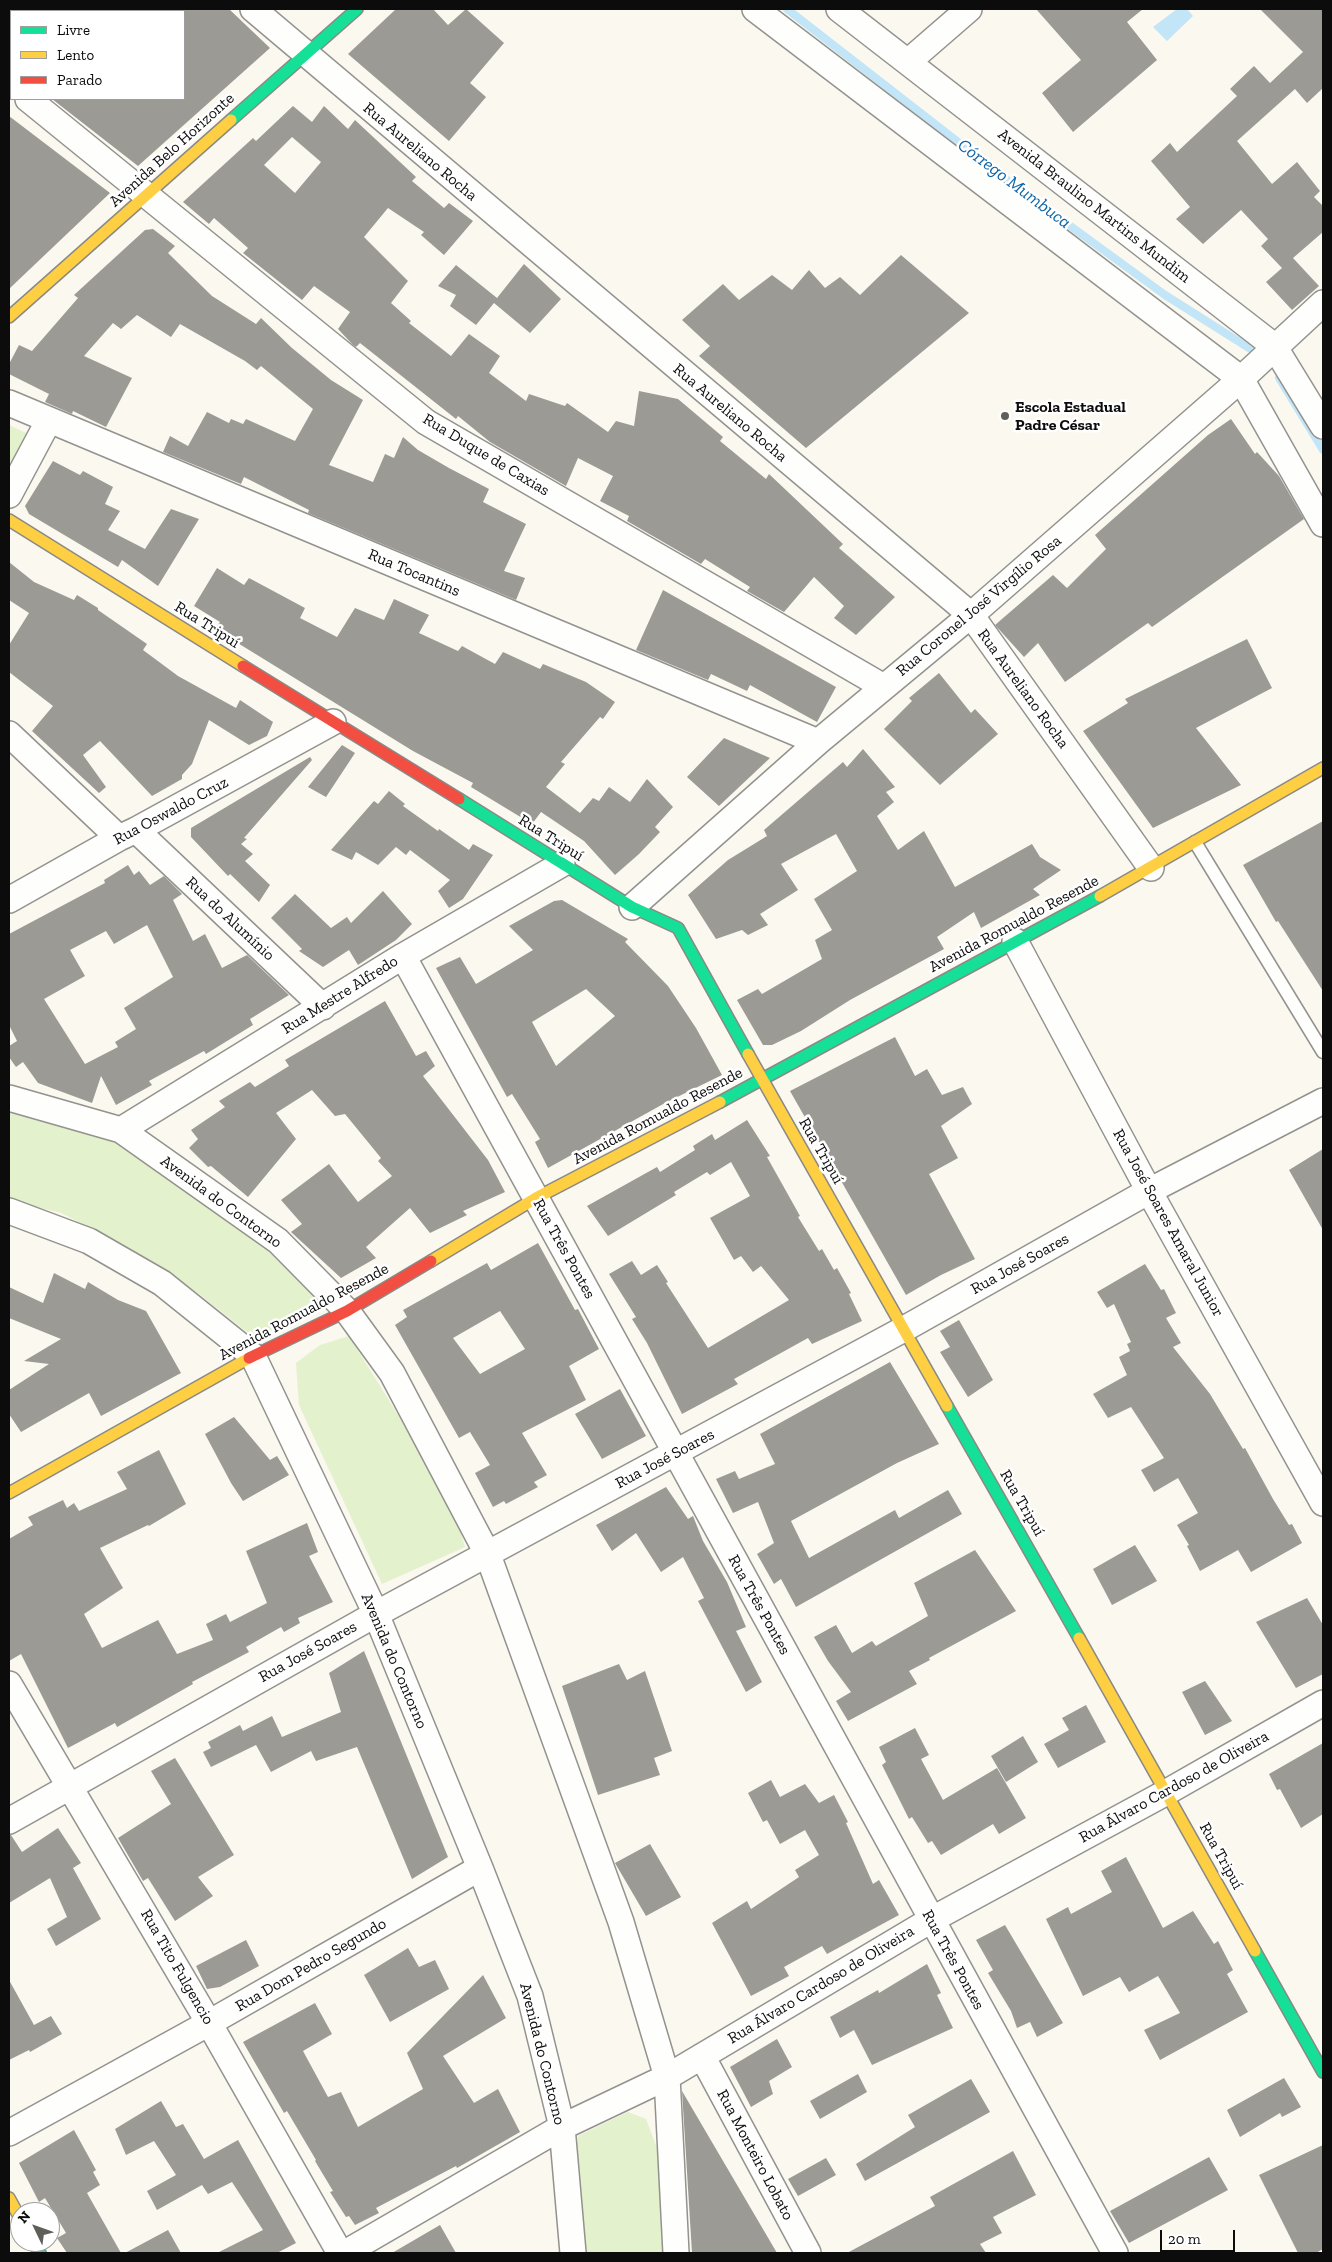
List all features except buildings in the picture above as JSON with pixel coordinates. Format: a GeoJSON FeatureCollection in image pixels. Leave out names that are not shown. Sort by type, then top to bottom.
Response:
{"type":"FeatureCollection","features":[{"type":"Feature","properties":{"kind":"street","name":"Rua Aureliano Rocha"},"geometry":{"type":"LineString","coordinates":[[253,9],[971,616],[1151,868]]}},
{"type":"Feature","properties":{"kind":"street","name":"Avenida Belo Horizonte"},"geometry":{"type":"LineString","coordinates":[[9,317],[357,9]]}},
{"type":"Feature","properties":{"kind":"street"},"geometry":{"type":"LineString","coordinates":[[755,9],[1241,379],[1323,524]]}},
{"type":"Feature","properties":{"kind":"street","name":"Avenida Braulino Martins Mundim"},"geometry":{"type":"LineString","coordinates":[[840,9],[1274,346],[1323,426]]}},
{"type":"Feature","properties":{"kind":"street"},"geometry":{"type":"LineString","coordinates":[[909,62],[970,9]]}},
{"type":"Feature","properties":{"kind":"street","name":"Rua Duque de Caxias"},"geometry":{"type":"LineString","coordinates":[[29,100],[426,422],[884,687]]}},
{"type":"Feature","properties":{"kind":"street","name":"Rua Coronel José Virgílio Rosa"},"geometry":{"type":"LineString","coordinates":[[632,907],[818,742],[971,616],[1241,379],[1274,346],[1323,303]]}},
{"type":"Feature","properties":{"kind":"street","name":"Rua Tocantins"},"geometry":{"type":"LineString","coordinates":[[9,403],[818,742]]}},
{"type":"Feature","properties":{"kind":"street"},"geometry":{"type":"LineString","coordinates":[[9,495],[50,420]]}},
{"type":"Feature","properties":{"kind":"street","name":"Rua Tripuí"},"geometry":{"type":"LineString","coordinates":[[9,520],[632,907],[678,928],[762,1080],[1167,1792],[1323,2072]]}},
{"type":"Feature","properties":{"kind":"street","name":"Rua Oswaldo Cruz"},"geometry":{"type":"LineString","coordinates":[[9,900],[333,722]]}},
{"type":"Feature","properties":{"kind":"street","name":"Rua do Alumínio"},"geometry":{"type":"LineString","coordinates":[[9,734],[128,834],[323,1007]]}},
{"type":"Feature","properties":{"kind":"street","name":"Avenida Romualdo Resende"},"geometry":{"type":"LineString","coordinates":[[9,1493],[253,1356],[347,1311],[536,1198],[762,1080],[1151,868],[1323,768]]}},
{"type":"Feature","properties":{"kind":"street","name":"Rua Mestre Alfredo"},"geometry":{"type":"LineString","coordinates":[[121,1130],[403,956],[562,864]]}},
{"type":"Feature","properties":{"kind":"street","name":"Rua José Soares Amaral Junior"},"geometry":{"type":"LineString","coordinates":[[1015,941],[1149,1191],[1323,1503]]}},
{"type":"Feature","properties":{"kind":"street","name":"Rua Três Pontes"},"geometry":{"type":"LineString","coordinates":[[403,956],[1115,2253]]}},
{"type":"Feature","properties":{"kind":"street","name":"Avenida do Contorno"},"geometry":{"type":"LineString","coordinates":[[9,1098],[121,1130],[278,1241],[347,1311],[392,1373],[488,1555],[621,1922],[667,2077]]}},
{"type":"Feature","properties":{"kind":"street","name":"Rua José Soares"},"geometry":{"type":"LineString","coordinates":[[9,1821],[376,1614],[904,1329],[1149,1191],[1323,1101]]}},
{"type":"Feature","properties":{"kind":"street","name":"Avenida do Contorno"},"geometry":{"type":"LineString","coordinates":[[9,1211],[89,1241],[162,1283],[253,1356],[376,1614],[530,1996],[562,2127],[573,2253]]}},
{"type":"Feature","properties":{"kind":"street","name":"Rua Tito Fulgencio"},"geometry":{"type":"LineString","coordinates":[[9,1684],[209,2023],[340,2253]]}},
{"type":"Feature","properties":{"kind":"street","name":"Rua Álvaro Cardoso de Oliveira"},"geometry":{"type":"LineString","coordinates":[[345,2253],[562,2127],[667,2077],[931,1920],[1167,1792],[1323,1703]]}},
{"type":"Feature","properties":{"kind":"street","name":"Rua Dom Pedro Segundo"},"geometry":{"type":"LineString","coordinates":[[9,2132],[209,2023],[480,1868]]}},
{"type":"Feature","properties":{"kind":"street","name":"Rua Monteiro Lobato"},"geometry":{"type":"LineString","coordinates":[[702,2056],[808,2253]]}},
{"type":"Feature","properties":{"kind":"street"},"geometry":{"type":"LineString","coordinates":[[667,2077],[676,2253]]}},
{"type":"Feature","properties":{"kind":"lane"},"geometry":{"type":"LineString","coordinates":[[1195,842],[1323,1052]]}},
{"type":"Feature","properties":{"kind":"green space"},"geometry":{"type":"Polygon","coordinates":[[[9,425],[28,434],[9,471],[9,425]]]}},
{"type":"Feature","properties":{"kind":"green space"},"geometry":{"type":"Polygon","coordinates":[[[9,1106],[117,1141],[214,1200],[304,1277],[316,1294],[318,1305],[268,1332],[252,1336],[199,1294],[109,1237],[61,1213],[9,1200],[9,1106]]]}},
{"type":"Feature","properties":{"kind":"green space"},"geometry":{"type":"Polygon","coordinates":[[[349,1336],[403,1423],[459,1527],[465,1547],[382,1584],[299,1405],[296,1363],[320,1345],[349,1336]]]}},
{"type":"Feature","properties":{"kind":"green space"},"geometry":{"type":"Polygon","coordinates":[[[628,2112],[646,2119],[657,2148],[664,2253],[587,2253],[576,2153],[578,2136],[628,2112]]]}},
{"type":"Feature","properties":{"kind":"water"},"geometry":{"type":"Polygon","coordinates":[[[1177,9],[1187,9],[1193,16],[1167,41],[1153,27],[1177,9]]]}},
{"type":"Feature","properties":{"kind":"waterway","name":"Córrego Mumbuca"},"geometry":{"type":"LineString","coordinates":[[787,9],[1003,177],[1165,295],[1249,348]]}},
{"type":"Feature","properties":{"kind":"waterway","name":"Córrego Mumbuca"},"geometry":{"type":"LineString","coordinates":[[1279,378],[1323,450]]}},
{"type":"Feature","properties":{"kind":"traffic: fast"},"geometry":{"type":"LineString","coordinates":[[231,120],[357,9]]}},
{"type":"Feature","properties":{"kind":"traffic: fast"},"geometry":{"type":"LineString","coordinates":[[459,799],[632,907],[678,928],[748,1054]]}},
{"type":"Feature","properties":{"kind":"traffic: fast"},"geometry":{"type":"LineString","coordinates":[[720,1102],[1100,896]]}},
{"type":"Feature","properties":{"kind":"traffic: fast"},"geometry":{"type":"LineString","coordinates":[[947,1406],[1079,1638]]}},
{"type":"Feature","properties":{"kind":"traffic: fast"},"geometry":{"type":"LineString","coordinates":[[1255,1951],[1323,2072]]}},
{"type":"Feature","properties":{"kind":"traffic: slow"},"geometry":{"type":"LineString","coordinates":[[9,317],[231,120]]}},
{"type":"Feature","properties":{"kind":"traffic: slow"},"geometry":{"type":"LineString","coordinates":[[9,520],[243,666]]}},
{"type":"Feature","properties":{"kind":"traffic: slow"},"geometry":{"type":"LineString","coordinates":[[1100,896],[1323,768]]}},
{"type":"Feature","properties":{"kind":"traffic: slow"},"geometry":{"type":"LineString","coordinates":[[748,1054],[947,1406]]}},
{"type":"Feature","properties":{"kind":"traffic: slow"},"geometry":{"type":"LineString","coordinates":[[431,1261],[536,1198],[720,1102]]}},
{"type":"Feature","properties":{"kind":"traffic: slow"},"geometry":{"type":"LineString","coordinates":[[9,1493],[249,1358]]}},
{"type":"Feature","properties":{"kind":"traffic: slow"},"geometry":{"type":"LineString","coordinates":[[1079,1638],[1255,1951]]}},
{"type":"Feature","properties":{"kind":"traffic: slow"},"geometry":{"type":"LineString","coordinates":[[9,2198],[11,2202]]}},
{"type":"Feature","properties":{"kind":"traffic: jam"},"geometry":{"type":"LineString","coordinates":[[243,666],[459,799]]}},
{"type":"Feature","properties":{"kind":"traffic: jam"},"geometry":{"type":"LineString","coordinates":[[249,1358],[347,1311],[431,1261]]}},
{"type":"Feature","properties":{"kind":"place","name":"Escola Estadual Padre César"},"geometry":{"type":"Point","coordinates":[1005,416]}}]}
